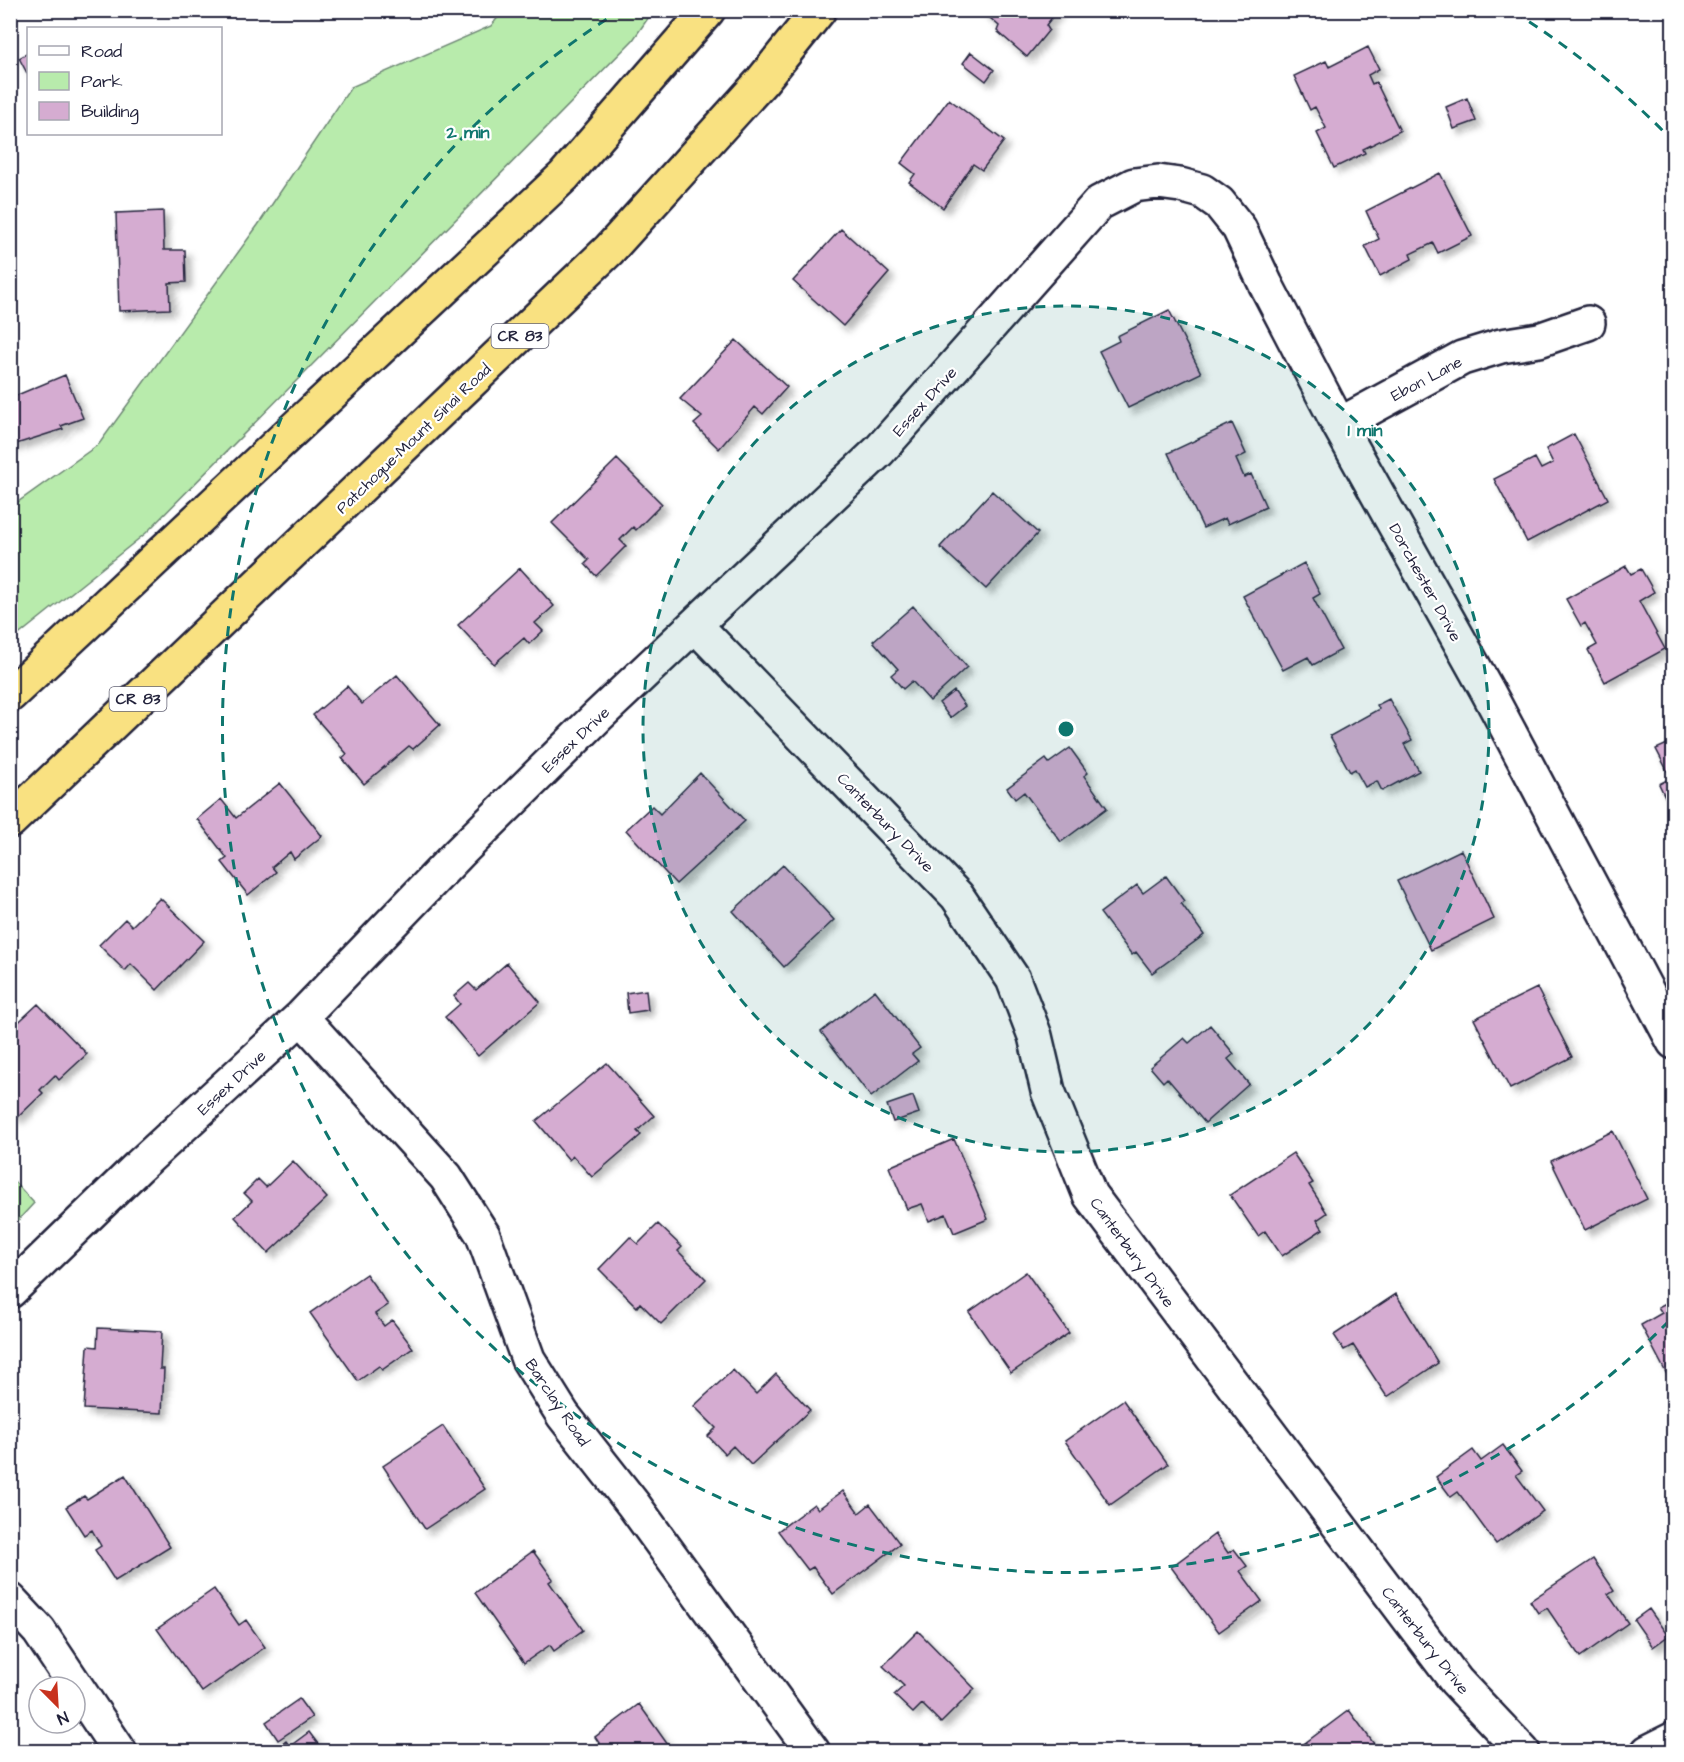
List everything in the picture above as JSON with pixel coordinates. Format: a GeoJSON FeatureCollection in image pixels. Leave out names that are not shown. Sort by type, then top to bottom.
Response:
{"type":"FeatureCollection","features":[{"type":"Feature","properties":{"kind":"highway"},"geometry":{"type":"LineString","coordinates":[[10,695],[564,176],[708,10]]}},
{"type":"Feature","properties":{"kind":"highway","name":"Patchogue-Mount Sinai Road"},"geometry":{"type":"LineString","coordinates":[[10,821],[609,250],[762,81],[819,10]]}},
{"type":"Feature","properties":{"kind":"street","name":"Dorchester Drive"},"geometry":{"type":"LineString","coordinates":[[1134,185],[1158,182],[1202,191],[1219,203],[1239,228],[1339,425],[1488,692],[1674,1042]]}},
{"type":"Feature","properties":{"kind":"street","name":"Essex Drive"},"geometry":{"type":"LineString","coordinates":[[10,1291],[138,1167],[301,1017],[459,853],[598,716],[879,451],[1099,203],[1134,185]]}},
{"type":"Feature","properties":{"kind":"street","name":"Ebon Lane"},"geometry":{"type":"LineString","coordinates":[[1339,425],[1462,358],[1501,346],[1539,340],[1588,323]]}},
{"type":"Feature","properties":{"kind":"street","name":"Canterbury Drive"},"geometry":{"type":"LineString","coordinates":[[696,626],[957,896],[1013,979],[1035,1036],[1048,1091],[1090,1195],[1456,1682],[1523,1752]]}},
{"type":"Feature","properties":{"kind":"street","name":"Barclay Road"},"geometry":{"type":"LineString","coordinates":[[301,1017],[446,1177],[483,1235],[528,1359],[551,1396],[813,1752]]}},
{"type":"Feature","properties":{"kind":"street"},"geometry":{"type":"LineString","coordinates":[[10,1600],[39,1632],[120,1752]]}},
{"type":"Feature","properties":{"kind":"street"},"geometry":{"type":"LineString","coordinates":[[1648,1752],[1674,1739]]}},
{"type":"Feature","properties":{"kind":"green space"},"geometry":{"type":"Polygon","coordinates":[[[504,10],[653,11],[633,40],[146,533],[11,641],[11,507],[99,444],[258,225],[351,87],[491,26],[504,10]]]}},
{"type":"Feature","properties":{"kind":"green space"},"geometry":{"type":"Polygon","coordinates":[[[11,1178],[34,1203],[10,1228],[11,1178]]]}},
{"type":"Feature","properties":{"kind":"building"},"geometry":{"type":"Polygon","coordinates":[[[981,10],[1058,10],[1046,25],[1049,30],[1027,57],[997,31],[999,26],[981,10]]]}},
{"type":"Feature","properties":{"kind":"building"},"geometry":{"type":"Polygon","coordinates":[[[1368,47],[1379,69],[1368,75],[1372,84],[1376,82],[1400,131],[1363,149],[1365,153],[1334,168],[1317,133],[1326,128],[1315,107],[1310,110],[1294,76],[1326,61],[1329,67],[1368,47]]]}},
{"type":"Feature","properties":{"kind":"building"},"geometry":{"type":"Polygon","coordinates":[[[971,52],[994,70],[986,81],[963,63],[971,52]]]}},
{"type":"Feature","properties":{"kind":"building"},"geometry":{"type":"Polygon","coordinates":[[[27,54],[27,73],[19,58],[27,54]]]}},
{"type":"Feature","properties":{"kind":"building"},"geometry":{"type":"Polygon","coordinates":[[[1467,98],[1476,121],[1454,129],[1446,107],[1467,98]]]}},
{"type":"Feature","properties":{"kind":"building"},"geometry":{"type":"Polygon","coordinates":[[[949,99],[1004,141],[982,170],[973,164],[943,208],[909,182],[915,174],[901,163],[949,99]]]}},
{"type":"Feature","properties":{"kind":"building"},"geometry":{"type":"Polygon","coordinates":[[[1440,173],[1472,236],[1438,253],[1433,243],[1410,254],[1412,259],[1380,276],[1365,246],[1379,239],[1366,211],[1440,173]]]}},
{"type":"Feature","properties":{"kind":"building"},"geometry":{"type":"Polygon","coordinates":[[[163,211],[164,250],[185,250],[186,282],[169,283],[170,309],[119,311],[116,213],[163,211]]]}},
{"type":"Feature","properties":{"kind":"building"},"geometry":{"type":"Polygon","coordinates":[[[841,229],[889,273],[843,326],[793,281],[841,229]]]}},
{"type":"Feature","properties":{"kind":"building"},"geometry":{"type":"Polygon","coordinates":[[[1169,310],[1201,373],[1128,408],[1099,351],[1119,341],[1117,336],[1169,310]]]}},
{"type":"Feature","properties":{"kind":"building"},"geometry":{"type":"Polygon","coordinates":[[[736,340],[787,387],[763,414],[755,407],[719,449],[694,424],[702,417],[680,399],[736,340]]]}},
{"type":"Feature","properties":{"kind":"building"},"geometry":{"type":"Polygon","coordinates":[[[65,375],[83,418],[61,426],[63,429],[10,446],[10,398],[65,375]]]}},
{"type":"Feature","properties":{"kind":"building"},"geometry":{"type":"Polygon","coordinates":[[[1232,423],[1246,454],[1236,459],[1244,477],[1251,474],[1266,507],[1228,524],[1225,518],[1203,528],[1168,453],[1232,423]]]}},
{"type":"Feature","properties":{"kind":"building"},"geometry":{"type":"Polygon","coordinates":[[[1574,434],[1608,499],[1527,542],[1494,479],[1535,458],[1541,469],[1553,463],[1546,449],[1574,434]]]}},
{"type":"Feature","properties":{"kind":"building"},"geometry":{"type":"Polygon","coordinates":[[[617,459],[662,504],[636,530],[633,527],[620,540],[626,546],[596,576],[585,564],[589,560],[552,523],[617,459]]]}},
{"type":"Feature","properties":{"kind":"building"},"geometry":{"type":"Polygon","coordinates":[[[992,491],[1038,533],[986,589],[940,547],[992,491]]]}},
{"type":"Feature","properties":{"kind":"building"},"geometry":{"type":"Polygon","coordinates":[[[1304,563],[1320,594],[1313,598],[1341,650],[1313,665],[1308,657],[1283,670],[1243,596],[1304,563]]]}},
{"type":"Feature","properties":{"kind":"building"},"geometry":{"type":"Polygon","coordinates":[[[1626,566],[1631,574],[1641,569],[1654,592],[1639,601],[1665,649],[1605,682],[1588,650],[1597,645],[1585,623],[1581,626],[1566,599],[1626,566]]]}},
{"type":"Feature","properties":{"kind":"building"},"geometry":{"type":"Polygon","coordinates":[[[520,568],[554,606],[535,623],[543,631],[529,644],[524,638],[494,664],[458,625],[520,568]]]}},
{"type":"Feature","properties":{"kind":"building"},"geometry":{"type":"Polygon","coordinates":[[[913,606],[967,667],[930,701],[912,681],[903,689],[891,675],[898,669],[873,641],[913,606]]]}},
{"type":"Feature","properties":{"kind":"building"},"geometry":{"type":"Polygon","coordinates":[[[397,675],[440,725],[413,749],[409,746],[364,784],[342,758],[347,754],[313,715],[347,686],[362,704],[397,675]]]}},
{"type":"Feature","properties":{"kind":"building"},"geometry":{"type":"Polygon","coordinates":[[[954,691],[965,706],[950,718],[939,703],[954,691]]]}},
{"type":"Feature","properties":{"kind":"building"},"geometry":{"type":"Polygon","coordinates":[[[1389,699],[1412,740],[1404,744],[1419,771],[1382,791],[1377,781],[1365,787],[1355,769],[1350,772],[1330,736],[1379,709],[1377,705],[1389,699]]]}},
{"type":"Feature","properties":{"kind":"building"},"geometry":{"type":"Polygon","coordinates":[[[1674,741],[1674,800],[1668,803],[1659,784],[1671,778],[1656,749],[1674,741]]]}},
{"type":"Feature","properties":{"kind":"building"},"geometry":{"type":"Polygon","coordinates":[[[1070,748],[1088,773],[1084,776],[1107,808],[1061,842],[1024,792],[1015,799],[1007,788],[1046,759],[1049,763],[1070,748]]]}},
{"type":"Feature","properties":{"kind":"building"},"geometry":{"type":"Polygon","coordinates":[[[700,773],[745,821],[676,884],[626,830],[652,806],[660,814],[700,773]]]}},
{"type":"Feature","properties":{"kind":"building"},"geometry":{"type":"Polygon","coordinates":[[[280,783],[322,836],[294,859],[290,852],[272,867],[276,872],[248,895],[222,862],[227,858],[197,819],[221,799],[236,818],[280,783]]]}},
{"type":"Feature","properties":{"kind":"building"},"geometry":{"type":"Polygon","coordinates":[[[1461,850],[1494,919],[1431,950],[1397,881],[1461,850]]]}},
{"type":"Feature","properties":{"kind":"building"},"geometry":{"type":"Polygon","coordinates":[[[783,865],[834,920],[784,967],[733,911],[783,865]]]}},
{"type":"Feature","properties":{"kind":"building"},"geometry":{"type":"Polygon","coordinates":[[[1166,876],[1184,901],[1181,903],[1204,935],[1152,973],[1136,952],[1132,955],[1100,913],[1137,885],[1143,893],[1166,876]]]}},
{"type":"Feature","properties":{"kind":"building"},"geometry":{"type":"Polygon","coordinates":[[[160,898],[204,941],[157,990],[131,964],[125,971],[99,945],[125,919],[132,926],[160,898]]]}},
{"type":"Feature","properties":{"kind":"building"},"geometry":{"type":"Polygon","coordinates":[[[507,963],[540,1002],[478,1056],[445,1017],[460,1004],[454,996],[469,983],[476,990],[507,963]]]}},
{"type":"Feature","properties":{"kind":"building"},"geometry":{"type":"Polygon","coordinates":[[[1537,988],[1572,1057],[1510,1089],[1474,1019],[1537,988]]]}},
{"type":"Feature","properties":{"kind":"building"},"geometry":{"type":"Polygon","coordinates":[[[646,990],[648,1010],[628,1013],[626,993],[646,990]]]}},
{"type":"Feature","properties":{"kind":"building"},"geometry":{"type":"Polygon","coordinates":[[[875,990],[920,1048],[912,1054],[918,1061],[871,1097],[821,1032],[875,990]]]}},
{"type":"Feature","properties":{"kind":"building"},"geometry":{"type":"Polygon","coordinates":[[[38,1004],[87,1054],[59,1080],[55,1075],[40,1090],[43,1093],[17,1118],[10,1111],[10,1030],[38,1004]]]}},
{"type":"Feature","properties":{"kind":"building"},"geometry":{"type":"Polygon","coordinates":[[[1210,1025],[1234,1054],[1228,1059],[1249,1084],[1205,1123],[1167,1078],[1163,1082],[1150,1067],[1184,1038],[1189,1043],[1210,1025]]]}},
{"type":"Feature","properties":{"kind":"building"},"geometry":{"type":"Polygon","coordinates":[[[607,1063],[654,1116],[637,1131],[641,1135],[592,1177],[573,1156],[569,1160],[536,1121],[607,1063]]]}},
{"type":"Feature","properties":{"kind":"building"},"geometry":{"type":"Polygon","coordinates":[[[913,1096],[919,1113],[893,1122],[887,1105],[913,1096]]]}},
{"type":"Feature","properties":{"kind":"building"},"geometry":{"type":"Polygon","coordinates":[[[1613,1131],[1647,1199],[1585,1230],[1551,1161],[1613,1131]]]}},
{"type":"Feature","properties":{"kind":"building"},"geometry":{"type":"Polygon","coordinates":[[[954,1139],[988,1219],[954,1233],[946,1214],[929,1221],[922,1204],[907,1209],[889,1167],[954,1139]]]}},
{"type":"Feature","properties":{"kind":"building"},"geometry":{"type":"Polygon","coordinates":[[[1293,1153],[1313,1183],[1309,1185],[1327,1213],[1317,1220],[1323,1229],[1282,1256],[1265,1231],[1258,1236],[1230,1195],[1293,1153]]]}},
{"type":"Feature","properties":{"kind":"building"},"geometry":{"type":"Polygon","coordinates":[[[293,1161],[327,1198],[268,1253],[235,1217],[252,1201],[244,1193],[258,1179],[266,1187],[293,1161]]]}},
{"type":"Feature","properties":{"kind":"building"},"geometry":{"type":"Polygon","coordinates":[[[658,1224],[682,1247],[678,1251],[706,1279],[661,1324],[640,1303],[637,1307],[599,1269],[630,1237],[638,1244],[658,1224]]]}},
{"type":"Feature","properties":{"kind":"building"},"geometry":{"type":"Polygon","coordinates":[[[1026,1272],[1069,1333],[1011,1373],[969,1312],[1026,1272]]]}},
{"type":"Feature","properties":{"kind":"building"},"geometry":{"type":"Polygon","coordinates":[[[366,1274],[388,1305],[375,1314],[384,1326],[392,1320],[413,1348],[382,1370],[379,1366],[358,1381],[310,1313],[366,1274]]]}},
{"type":"Feature","properties":{"kind":"building"},"geometry":{"type":"Polygon","coordinates":[[[1396,1294],[1438,1363],[1387,1397],[1353,1345],[1344,1350],[1334,1335],[1396,1294]]]}},
{"type":"Feature","properties":{"kind":"building"},"geometry":{"type":"Polygon","coordinates":[[[1674,1299],[1674,1388],[1641,1325],[1662,1313],[1658,1307],[1674,1299]]]}},
{"type":"Feature","properties":{"kind":"building"},"geometry":{"type":"Polygon","coordinates":[[[98,1328],[162,1331],[160,1369],[164,1369],[162,1413],[84,1409],[88,1346],[97,1347],[98,1328]]]}},
{"type":"Feature","properties":{"kind":"building"},"geometry":{"type":"Polygon","coordinates":[[[733,1370],[756,1394],[776,1374],[810,1410],[751,1465],[733,1446],[725,1454],[708,1436],[716,1428],[694,1406],[733,1370]]]}},
{"type":"Feature","properties":{"kind":"building"},"geometry":{"type":"Polygon","coordinates":[[[1123,1400],[1168,1464],[1110,1505],[1065,1441],[1123,1400]]]}},
{"type":"Feature","properties":{"kind":"building"},"geometry":{"type":"Polygon","coordinates":[[[443,1426],[485,1489],[425,1529],[383,1466],[443,1426]]]}},
{"type":"Feature","properties":{"kind":"building"},"geometry":{"type":"Polygon","coordinates":[[[1503,1445],[1522,1471],[1516,1475],[1543,1511],[1496,1544],[1458,1492],[1451,1497],[1436,1477],[1473,1450],[1481,1461],[1503,1445]]]}},
{"type":"Feature","properties":{"kind":"building"},"geometry":{"type":"Polygon","coordinates":[[[125,1475],[170,1547],[115,1581],[95,1550],[101,1546],[92,1530],[84,1535],[66,1507],[84,1496],[87,1499],[125,1475]]]}},
{"type":"Feature","properties":{"kind":"building"},"geometry":{"type":"Polygon","coordinates":[[[843,1491],[859,1513],[870,1504],[900,1544],[833,1594],[813,1567],[808,1570],[778,1531],[814,1504],[818,1509],[843,1491]]]}},
{"type":"Feature","properties":{"kind":"building"},"geometry":{"type":"Polygon","coordinates":[[[1215,1534],[1228,1553],[1234,1549],[1247,1566],[1240,1571],[1262,1601],[1219,1632],[1171,1567],[1215,1534]]]}},
{"type":"Feature","properties":{"kind":"building"},"geometry":{"type":"Polygon","coordinates":[[[533,1551],[553,1579],[549,1582],[583,1630],[554,1651],[550,1645],[524,1663],[475,1593],[533,1551]]]}},
{"type":"Feature","properties":{"kind":"building"},"geometry":{"type":"Polygon","coordinates":[[[1593,1559],[1614,1590],[1608,1594],[1628,1623],[1580,1657],[1547,1608],[1538,1613],[1530,1601],[1593,1559]]]}},
{"type":"Feature","properties":{"kind":"building"},"geometry":{"type":"Polygon","coordinates":[[[214,1589],[239,1625],[246,1620],[265,1647],[202,1692],[157,1629],[214,1589]]]}},
{"type":"Feature","properties":{"kind":"building"},"geometry":{"type":"Polygon","coordinates":[[[1649,1609],[1668,1636],[1653,1647],[1634,1620],[1649,1609]]]}},
{"type":"Feature","properties":{"kind":"building"},"geometry":{"type":"Polygon","coordinates":[[[918,1631],[975,1689],[941,1723],[922,1704],[913,1713],[894,1695],[904,1686],[883,1666],[918,1631]]]}},
{"type":"Feature","properties":{"kind":"building"},"geometry":{"type":"Polygon","coordinates":[[[299,1699],[312,1717],[278,1740],[266,1722],[299,1699]]]}},
{"type":"Feature","properties":{"kind":"building"},"geometry":{"type":"Polygon","coordinates":[[[639,1704],[673,1752],[605,1752],[595,1737],[639,1704]]]}},
{"type":"Feature","properties":{"kind":"building"},"geometry":{"type":"Polygon","coordinates":[[[1349,1710],[1380,1752],[1293,1752],[1349,1710]]]}},
{"type":"Feature","properties":{"kind":"building"},"geometry":{"type":"Polygon","coordinates":[[[309,1732],[324,1752],[272,1752],[286,1741],[290,1746],[309,1732]]]}}]}
